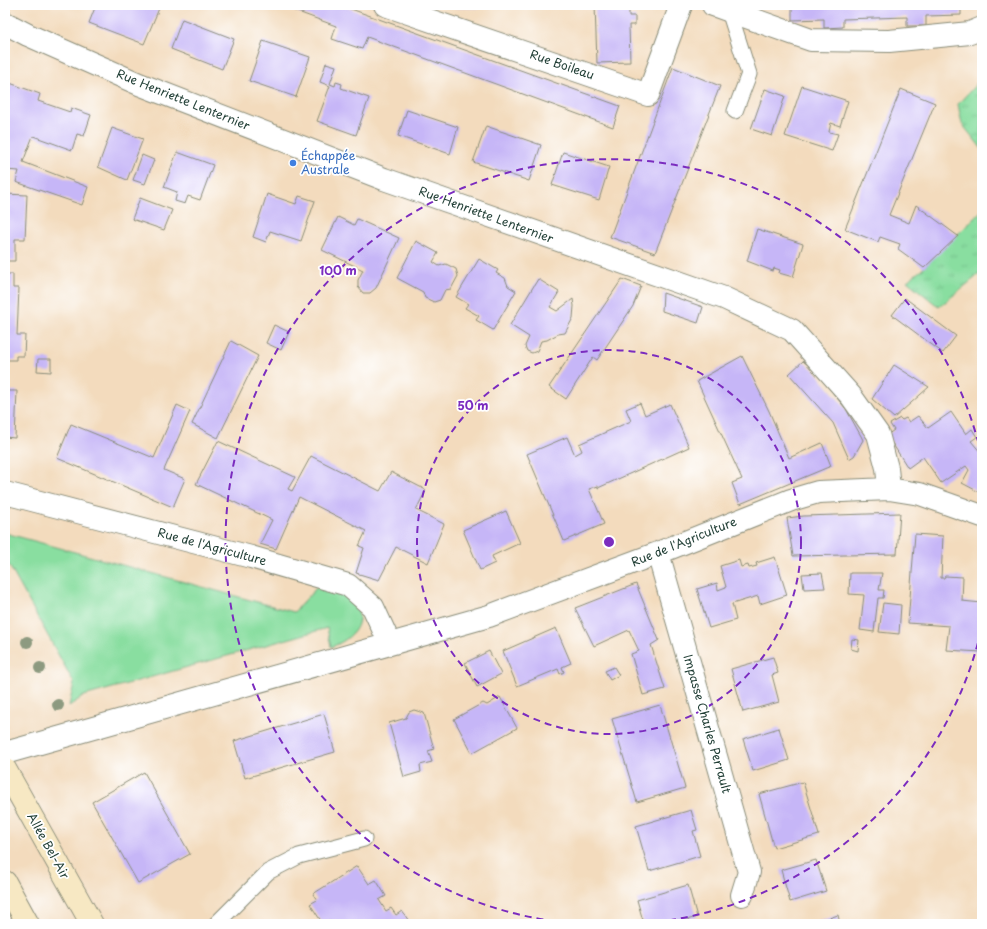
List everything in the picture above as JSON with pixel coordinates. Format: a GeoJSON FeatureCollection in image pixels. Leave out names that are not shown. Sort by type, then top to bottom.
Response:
{"type":"FeatureCollection","features":[{"type":"Feature","properties":{"kind":"street","name":"Rue Boileau"},"geometry":{"type":"LineString","coordinates":[[385,5],[648,95],[681,5]]}},
{"type":"Feature","properties":{"kind":"street"},"geometry":{"type":"LineString","coordinates":[[721,8],[811,40],[889,41],[970,33],[982,28]]}},
{"type":"Feature","properties":{"kind":"street","name":"Rue Henriette Lenternier"},"geometry":{"type":"LineString","coordinates":[[5,22],[28,35],[139,84],[384,179],[724,298],[792,330],[851,396],[878,434],[889,489]]}},
{"type":"Feature","properties":{"kind":"street","name":"Rue de l'Agriculture"},"geometry":{"type":"LineString","coordinates":[[5,753],[489,616],[658,553],[791,500],[818,492],[889,489],[920,494],[982,516]]}},
{"type":"Feature","properties":{"kind":"street","name":"Rue de l'Agriculture"},"geometry":{"type":"LineString","coordinates":[[5,493],[251,557],[348,585],[373,607],[390,644]]}},
{"type":"Feature","properties":{"kind":"street","name":"Impasse Charles Perrault"},"geometry":{"type":"LineString","coordinates":[[658,553],[749,872],[742,895]]}},
{"type":"Feature","properties":{"kind":"street","name":"Allée Bel-Air"},"geometry":{"type":"LineString","coordinates":[[5,769],[92,924]]}},
{"type":"Feature","properties":{"kind":"street"},"geometry":{"type":"LineString","coordinates":[[5,882],[28,924]]}},
{"type":"Feature","properties":{"kind":"lane"},"geometry":{"type":"LineString","coordinates":[[721,8],[749,74],[735,111]]}},
{"type":"Feature","properties":{"kind":"lane"},"geometry":{"type":"LineString","coordinates":[[216,924],[268,872],[298,856],[364,839]]}},
{"type":"Feature","properties":{"kind":"green space"},"geometry":{"type":"Polygon","coordinates":[[[982,78],[982,149],[962,124],[958,104],[982,78]]]}},
{"type":"Feature","properties":{"kind":"green space"},"geometry":{"type":"Polygon","coordinates":[[[982,210],[982,272],[939,307],[907,281],[924,268],[982,210]]]}},
{"type":"Feature","properties":{"kind":"green space"},"geometry":{"type":"Polygon","coordinates":[[[5,533],[294,612],[320,584],[344,593],[352,601],[357,608],[359,616],[358,624],[355,631],[349,637],[341,643],[331,647],[327,628],[84,696],[69,706],[74,683],[5,558],[5,533]]]}},
{"type":"Feature","properties":{"kind":"building"},"geometry":{"type":"Polygon","coordinates":[[[96,5],[160,6],[144,44],[89,23],[96,5]]]}},
{"type":"Feature","properties":{"kind":"building"},"geometry":{"type":"Polygon","coordinates":[[[279,5],[340,5],[620,106],[613,127],[367,37],[362,49],[332,39],[336,26],[279,5]]]}},
{"type":"Feature","properties":{"kind":"building"},"geometry":{"type":"Polygon","coordinates":[[[448,5],[482,5],[482,8],[448,8],[448,5]]]}},
{"type":"Feature","properties":{"kind":"building"},"geometry":{"type":"Polygon","coordinates":[[[595,5],[629,5],[629,16],[635,16],[635,25],[629,25],[630,62],[597,63],[595,5]]]}},
{"type":"Feature","properties":{"kind":"building"},"geometry":{"type":"Polygon","coordinates":[[[792,5],[961,5],[961,15],[926,16],[926,26],[907,26],[907,17],[843,19],[843,27],[824,28],[824,19],[792,20],[792,5]]]}},
{"type":"Feature","properties":{"kind":"building"},"geometry":{"type":"Polygon","coordinates":[[[182,19],[234,39],[222,69],[171,49],[182,19]]]}},
{"type":"Feature","properties":{"kind":"building"},"geometry":{"type":"Polygon","coordinates":[[[263,41],[310,57],[296,97],[249,81],[263,41]]]}},
{"type":"Feature","properties":{"kind":"building"},"geometry":{"type":"Polygon","coordinates":[[[326,63],[336,66],[330,84],[335,86],[336,82],[342,84],[341,88],[369,98],[356,135],[317,121],[330,86],[320,82],[326,63]]]}},
{"type":"Feature","properties":{"kind":"building"},"geometry":{"type":"Polygon","coordinates":[[[673,67],[720,86],[655,253],[610,237],[673,67]]]}},
{"type":"Feature","properties":{"kind":"building"},"geometry":{"type":"Polygon","coordinates":[[[7,82],[40,94],[38,101],[70,112],[71,108],[91,115],[84,136],[77,134],[72,150],[33,136],[23,162],[88,187],[82,205],[16,182],[19,171],[5,170],[5,86],[7,82]]]}},
{"type":"Feature","properties":{"kind":"building"},"geometry":{"type":"Polygon","coordinates":[[[802,86],[848,101],[840,126],[831,123],[829,132],[838,134],[832,151],[785,136],[802,86]]]}},
{"type":"Feature","properties":{"kind":"building"},"geometry":{"type":"Polygon","coordinates":[[[765,89],[785,96],[772,136],[751,129],[765,89]]]}},
{"type":"Feature","properties":{"kind":"building"},"geometry":{"type":"Polygon","coordinates":[[[901,89],[935,103],[889,215],[909,223],[916,205],[958,236],[924,268],[898,249],[900,244],[880,237],[878,242],[845,229],[901,89]]]}},
{"type":"Feature","properties":{"kind":"building"},"geometry":{"type":"Polygon","coordinates":[[[407,110],[458,127],[450,154],[398,136],[407,110]]]}},
{"type":"Feature","properties":{"kind":"building"},"geometry":{"type":"Polygon","coordinates":[[[486,126],[541,145],[529,181],[473,162],[486,126]]]}},
{"type":"Feature","properties":{"kind":"building"},"geometry":{"type":"Polygon","coordinates":[[[112,128],[143,139],[127,180],[98,167],[112,128]]]}},
{"type":"Feature","properties":{"kind":"building"},"geometry":{"type":"Polygon","coordinates":[[[177,152],[213,165],[200,200],[188,196],[185,204],[175,201],[177,192],[164,187],[177,152]]]}},
{"type":"Feature","properties":{"kind":"building"},"geometry":{"type":"Polygon","coordinates":[[[563,152],[609,167],[599,200],[552,185],[563,152]]]}},
{"type":"Feature","properties":{"kind":"building"},"geometry":{"type":"Polygon","coordinates":[[[142,155],[154,160],[145,184],[133,180],[142,155]]]}},
{"type":"Feature","properties":{"kind":"building"},"geometry":{"type":"Polygon","coordinates":[[[5,194],[27,195],[25,239],[15,239],[15,261],[5,261],[5,194]]]}},
{"type":"Feature","properties":{"kind":"building"},"geometry":{"type":"Polygon","coordinates":[[[267,194],[296,204],[299,196],[315,201],[301,241],[270,231],[266,242],[253,237],[267,194]]]}},
{"type":"Feature","properties":{"kind":"building"},"geometry":{"type":"Polygon","coordinates":[[[140,198],[172,210],[164,230],[132,219],[140,198]]]}},
{"type":"Feature","properties":{"kind":"building"},"geometry":{"type":"Polygon","coordinates":[[[338,217],[354,225],[357,219],[399,238],[376,288],[370,293],[363,293],[358,287],[358,280],[363,270],[322,250],[338,217]]]}},
{"type":"Feature","properties":{"kind":"building"},"geometry":{"type":"Polygon","coordinates":[[[757,229],[803,244],[793,277],[779,273],[780,270],[774,268],[773,271],[747,261],[757,229]]]}},
{"type":"Feature","properties":{"kind":"building"},"geometry":{"type":"Polygon","coordinates":[[[416,241],[438,253],[433,262],[439,266],[446,264],[456,269],[458,276],[451,289],[445,290],[440,300],[434,302],[425,298],[423,292],[397,278],[416,241]]]}},
{"type":"Feature","properties":{"kind":"building"},"geometry":{"type":"Polygon","coordinates":[[[479,259],[498,270],[496,273],[505,278],[508,286],[516,291],[493,330],[476,320],[479,316],[465,308],[468,304],[456,297],[479,259]]]}},
{"type":"Feature","properties":{"kind":"building"},"geometry":{"type":"Polygon","coordinates":[[[5,274],[13,274],[13,288],[19,288],[17,335],[25,335],[24,356],[16,356],[16,360],[5,360],[5,274]]]}},
{"type":"Feature","properties":{"kind":"building"},"geometry":{"type":"Polygon","coordinates":[[[538,279],[559,292],[550,307],[557,311],[573,299],[574,306],[573,318],[565,333],[558,334],[547,340],[541,341],[537,351],[532,353],[527,351],[525,346],[529,337],[510,325],[538,279]]]}},
{"type":"Feature","properties":{"kind":"building"},"geometry":{"type":"Polygon","coordinates":[[[622,279],[641,286],[633,306],[597,360],[593,357],[566,399],[549,387],[622,279]]]}},
{"type":"Feature","properties":{"kind":"building"},"geometry":{"type":"Polygon","coordinates":[[[663,293],[703,307],[698,323],[662,311],[663,293]]]}},
{"type":"Feature","properties":{"kind":"building"},"geometry":{"type":"Polygon","coordinates":[[[905,298],[956,336],[943,353],[892,315],[905,298]]]}},
{"type":"Feature","properties":{"kind":"building"},"geometry":{"type":"Polygon","coordinates":[[[274,325],[289,332],[281,350],[266,343],[274,325]]]}},
{"type":"Feature","properties":{"kind":"building"},"geometry":{"type":"Polygon","coordinates":[[[231,341],[258,356],[218,438],[192,424],[231,341]]]}},
{"type":"Feature","properties":{"kind":"building"},"geometry":{"type":"Polygon","coordinates":[[[742,356],[769,411],[789,458],[822,443],[831,466],[740,504],[732,483],[742,479],[697,381],[742,356]]]}},
{"type":"Feature","properties":{"kind":"building"},"geometry":{"type":"Polygon","coordinates":[[[38,359],[51,359],[51,372],[37,371],[38,359]]]}},
{"type":"Feature","properties":{"kind":"building"},"geometry":{"type":"Polygon","coordinates":[[[803,361],[814,370],[846,409],[863,440],[854,456],[849,459],[833,423],[789,374],[803,361]]]}},
{"type":"Feature","properties":{"kind":"building"},"geometry":{"type":"Polygon","coordinates":[[[894,365],[929,387],[894,418],[872,399],[894,365]]]}},
{"type":"Feature","properties":{"kind":"building"},"geometry":{"type":"Polygon","coordinates":[[[5,391],[17,391],[15,438],[5,437],[5,391]]]}},
{"type":"Feature","properties":{"kind":"building"},"geometry":{"type":"Polygon","coordinates":[[[640,403],[645,415],[670,404],[689,447],[598,488],[598,486],[589,489],[604,524],[564,541],[527,454],[567,437],[575,455],[582,451],[579,444],[631,421],[626,409],[640,403]]]}},
{"type":"Feature","properties":{"kind":"building"},"geometry":{"type":"Polygon","coordinates":[[[177,405],[190,411],[164,470],[185,479],[173,507],[57,458],[71,424],[154,458],[177,405]]]}},
{"type":"Feature","properties":{"kind":"building"},"geometry":{"type":"Polygon","coordinates":[[[951,412],[966,434],[972,429],[977,437],[971,441],[982,454],[981,493],[962,483],[969,470],[966,466],[941,483],[923,457],[908,468],[887,435],[894,430],[890,424],[900,418],[902,420],[906,418],[909,422],[918,416],[928,428],[951,412]]]}},
{"type":"Feature","properties":{"kind":"building"},"geometry":{"type":"Polygon","coordinates":[[[218,441],[295,477],[288,489],[292,491],[311,456],[380,491],[391,472],[426,490],[416,510],[444,524],[428,563],[396,547],[379,580],[356,573],[364,548],[359,546],[366,531],[299,497],[276,549],[260,544],[272,520],[196,484],[218,441]]]}},
{"type":"Feature","properties":{"kind":"building"},"geometry":{"type":"Polygon","coordinates":[[[506,511],[520,543],[492,556],[495,563],[480,570],[463,530],[506,511]]]}},
{"type":"Feature","properties":{"kind":"building"},"geometry":{"type":"Polygon","coordinates":[[[900,513],[897,554],[793,556],[787,518],[804,516],[900,513]]]}},
{"type":"Feature","properties":{"kind":"building"},"geometry":{"type":"Polygon","coordinates":[[[915,534],[943,536],[941,578],[944,578],[945,576],[963,577],[962,601],[982,603],[982,652],[946,650],[949,626],[908,623],[915,534]]]}},
{"type":"Feature","properties":{"kind":"building"},"geometry":{"type":"Polygon","coordinates":[[[775,557],[787,595],[760,604],[758,596],[732,604],[736,620],[709,628],[697,589],[717,583],[718,590],[726,587],[720,566],[739,560],[741,567],[748,565],[749,568],[757,566],[756,563],[775,557]]]}},
{"type":"Feature","properties":{"kind":"building"},"geometry":{"type":"Polygon","coordinates":[[[822,573],[825,588],[804,589],[802,574],[822,573]]]}},
{"type":"Feature","properties":{"kind":"building"},"geometry":{"type":"Polygon","coordinates":[[[850,573],[882,573],[879,590],[884,590],[883,598],[878,598],[874,632],[860,630],[864,595],[849,594],[850,573]]]}},
{"type":"Feature","properties":{"kind":"building"},"geometry":{"type":"Polygon","coordinates":[[[636,584],[659,640],[651,645],[665,689],[643,695],[631,654],[639,651],[629,630],[594,646],[575,608],[636,584]]]}},
{"type":"Feature","properties":{"kind":"building"},"geometry":{"type":"Polygon","coordinates":[[[883,603],[901,605],[899,634],[879,632],[883,603]]]}},
{"type":"Feature","properties":{"kind":"building"},"geometry":{"type":"Polygon","coordinates":[[[556,628],[571,663],[562,667],[564,672],[560,674],[558,669],[517,686],[503,651],[556,628]]]}},
{"type":"Feature","properties":{"kind":"building"},"geometry":{"type":"Polygon","coordinates":[[[852,639],[859,640],[858,651],[851,649],[852,639]]]}},
{"type":"Feature","properties":{"kind":"building"},"geometry":{"type":"Polygon","coordinates":[[[489,651],[501,674],[477,687],[465,663],[489,651]]]}},
{"type":"Feature","properties":{"kind":"building"},"geometry":{"type":"Polygon","coordinates":[[[773,657],[778,673],[772,675],[779,702],[743,712],[731,669],[773,657]]]}},
{"type":"Feature","properties":{"kind":"building"},"geometry":{"type":"Polygon","coordinates":[[[614,667],[619,675],[610,680],[605,671],[614,667]]]}},
{"type":"Feature","properties":{"kind":"building"},"geometry":{"type":"Polygon","coordinates":[[[500,697],[517,728],[472,753],[454,719],[483,703],[487,705],[500,697]]]}},
{"type":"Feature","properties":{"kind":"building"},"geometry":{"type":"Polygon","coordinates":[[[660,705],[685,788],[637,802],[612,719],[660,705]]]}},
{"type":"Feature","properties":{"kind":"building"},"geometry":{"type":"Polygon","coordinates":[[[414,710],[424,713],[434,749],[428,751],[432,762],[420,765],[421,772],[404,777],[389,723],[406,718],[409,712],[414,710]]]}},
{"type":"Feature","properties":{"kind":"building"},"geometry":{"type":"Polygon","coordinates":[[[324,714],[335,752],[245,778],[234,741],[324,714]]]}},
{"type":"Feature","properties":{"kind":"building"},"geometry":{"type":"Polygon","coordinates":[[[779,728],[789,760],[753,771],[743,739],[779,728]]]}},
{"type":"Feature","properties":{"kind":"building"},"geometry":{"type":"Polygon","coordinates":[[[144,772],[190,854],[138,883],[92,802],[144,772]]]}},
{"type":"Feature","properties":{"kind":"building"},"geometry":{"type":"Polygon","coordinates":[[[803,782],[819,835],[774,848],[759,794],[803,782]]]}},
{"type":"Feature","properties":{"kind":"building"},"geometry":{"type":"Polygon","coordinates":[[[691,810],[697,830],[693,831],[700,856],[649,871],[636,826],[691,810]]]}},
{"type":"Feature","properties":{"kind":"building"},"geometry":{"type":"Polygon","coordinates":[[[816,860],[826,891],[790,902],[781,870],[816,860]]]}},
{"type":"Feature","properties":{"kind":"building"},"geometry":{"type":"Polygon","coordinates":[[[357,866],[369,884],[376,880],[386,896],[379,900],[386,911],[391,908],[396,915],[402,911],[411,924],[332,924],[330,920],[323,924],[310,904],[317,900],[313,894],[357,866]]]}},
{"type":"Feature","properties":{"kind":"building"},"geometry":{"type":"Polygon","coordinates":[[[688,885],[697,917],[672,924],[644,924],[637,900],[688,885]]]}},
{"type":"Feature","properties":{"kind":"building"},"geometry":{"type":"Polygon","coordinates":[[[838,915],[840,924],[811,924],[838,915]]]}},
{"type":"Feature","properties":{"kind":"place","name":"Échappée Australe"},"geometry":{"type":"Point","coordinates":[293,163]}}]}
